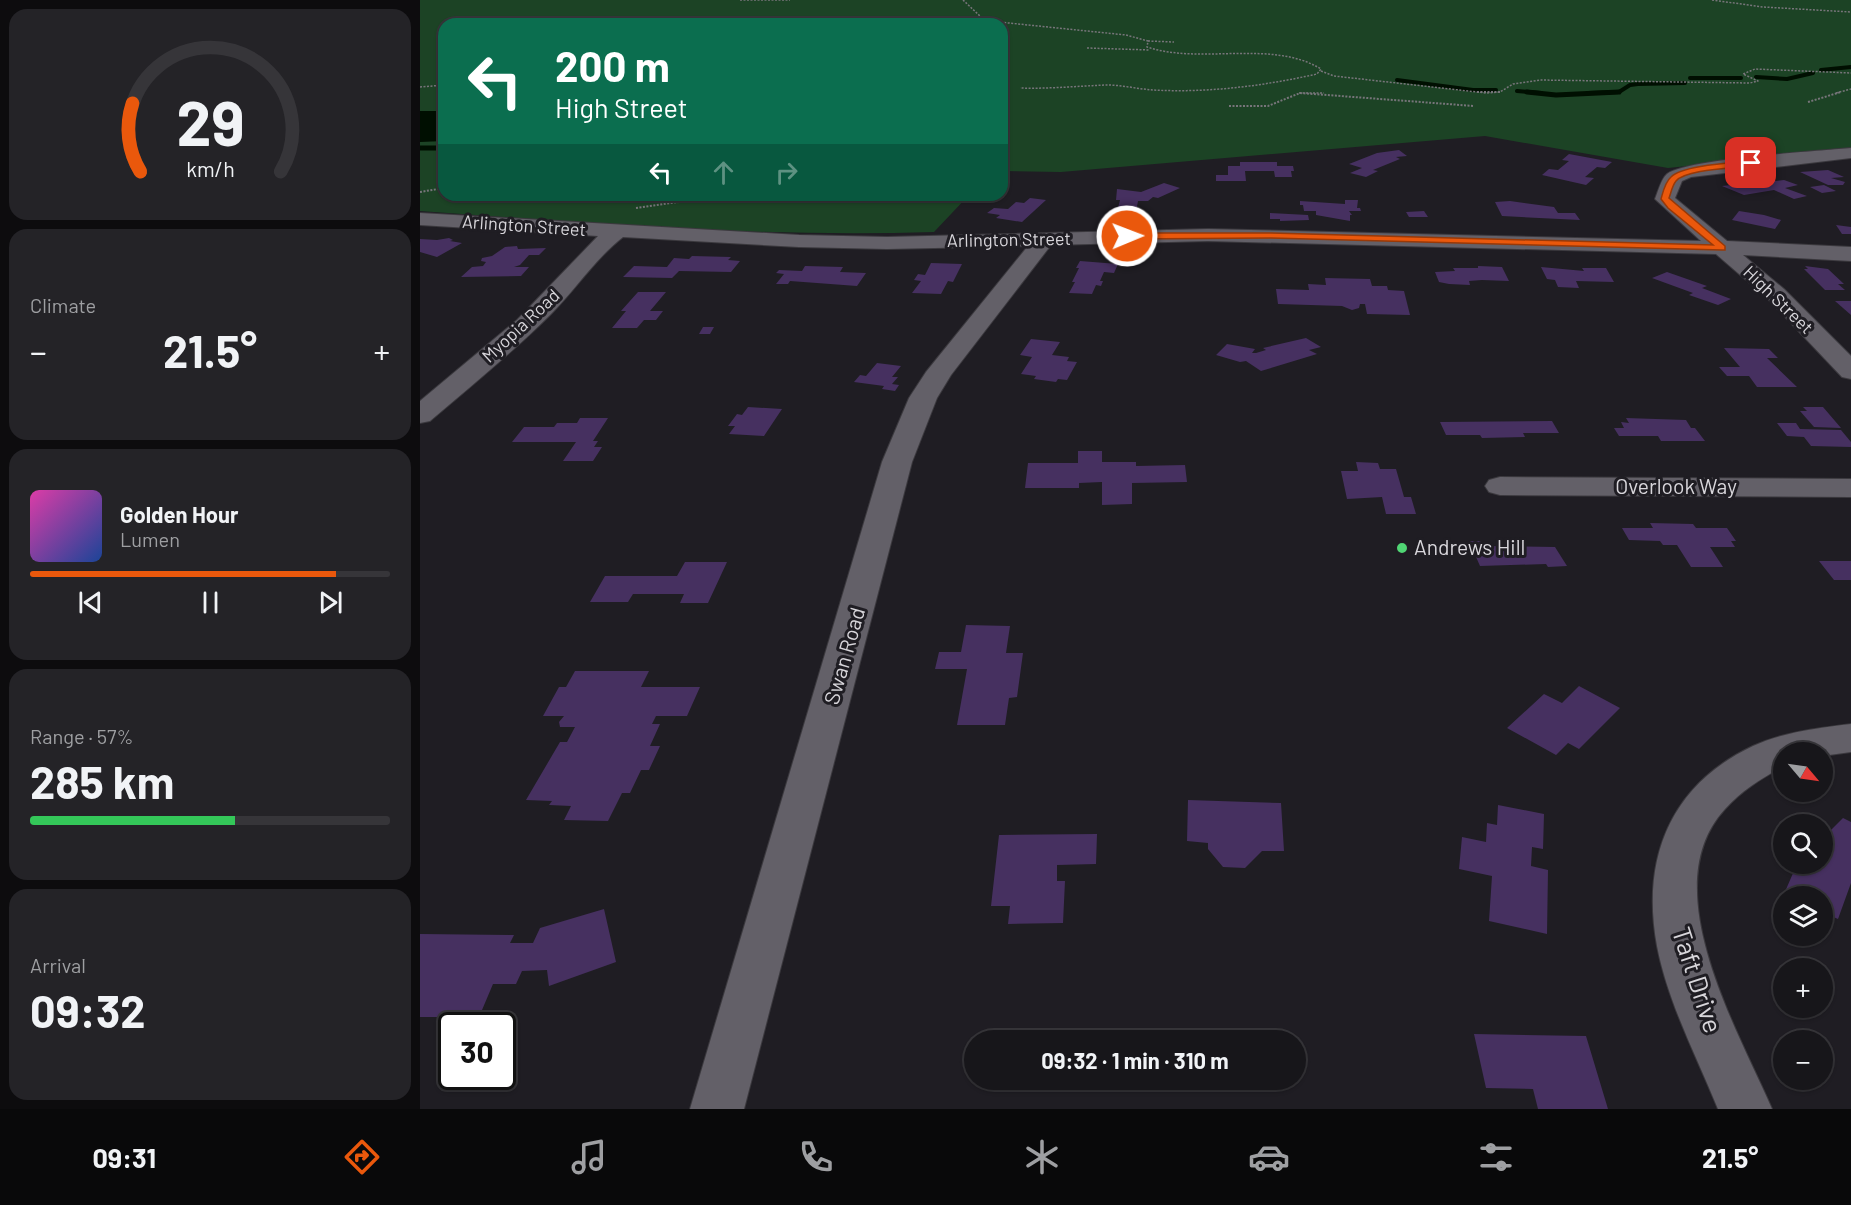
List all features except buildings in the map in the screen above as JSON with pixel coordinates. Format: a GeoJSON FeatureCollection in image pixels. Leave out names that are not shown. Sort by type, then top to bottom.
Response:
{"type":"FeatureCollection","features":[{"type":"Feature","properties":{"kind":"street","name":"High Street"},"geometry":{"type":"LineString","coordinates":[[1851,153],[1686,172],[1674,178],[1665,199],[1776,294],[1851,371]]}},
{"type":"Feature","properties":{"kind":"street","name":"Arlington Street"},"geometry":{"type":"LineString","coordinates":[[420,219],[616,232],[887,243],[1127,236],[1271,236],[1722,248],[1851,254]]}},
{"type":"Feature","properties":{"kind":"street","name":"Myopia Road"},"geometry":{"type":"LineString","coordinates":[[420,415],[507,342],[560,291],[597,246],[616,232]]}},
{"type":"Feature","properties":{"kind":"street","name":"Swan Road"},"geometry":{"type":"LineString","coordinates":[[717,1109],[897,462],[923,398],[939,372],[1045,239]]}},
{"type":"Feature","properties":{"kind":"street","name":"Overlook Way"},"geometry":{"type":"LineString","coordinates":[[1500,486],[1851,488]]}},
{"type":"Feature","properties":{"kind":"street","name":"Taft Drive"},"geometry":{"type":"LineString","coordinates":[[1745,1109],[1695,988],[1681,947],[1675,911],[1675,877],[1681,847],[1692,821],[1702,806],[1728,778],[1753,763],[1781,751],[1812,742],[1851,738]]}},
{"type":"Feature","properties":{"kind":"path"},"geometry":{"type":"LineString","coordinates":[[740,0],[790,0]]}},
{"type":"Feature","properties":{"kind":"path"},"geometry":{"type":"LineString","coordinates":[[963,0],[973,6],[982,18]]}},
{"type":"Feature","properties":{"kind":"path"},"geometry":{"type":"LineString","coordinates":[[1712,0],[1763,7],[1851,12]]}},
{"type":"Feature","properties":{"kind":"path"},"geometry":{"type":"LineString","coordinates":[[1008,22],[1115,33],[1148,42],[1174,42]]}},
{"type":"Feature","properties":{"kind":"path"},"geometry":{"type":"LineString","coordinates":[[1148,42],[1146,45],[1154,51]]}},
{"type":"Feature","properties":{"kind":"path"},"geometry":{"type":"LineString","coordinates":[[1087,48],[1290,58],[1315,64],[1321,71],[1334,76],[1486,93],[1500,92],[1510,85],[1540,80],[1750,83],[1758,81],[1743,74],[1752,70],[1851,73]]}},
{"type":"Feature","properties":{"kind":"path"},"geometry":{"type":"LineString","coordinates":[[1020,88],[1055,89],[1109,85],[1153,90],[1224,89],[1273,84],[1321,71]]}},
{"type":"Feature","properties":{"kind":"path"},"geometry":{"type":"LineString","coordinates":[[420,87],[438,86]]}},
{"type":"Feature","properties":{"kind":"path"},"geometry":{"type":"LineString","coordinates":[[1808,102],[1851,89]]}},
{"type":"Feature","properties":{"kind":"path"},"geometry":{"type":"LineString","coordinates":[[1229,106],[1268,106],[1300,93],[1474,106]]}},
{"type":"Feature","properties":{"kind":"path"},"geometry":{"type":"LineString","coordinates":[[420,192],[438,189]]}},
{"type":"Feature","properties":{"kind":"green space"},"geometry":{"type":"Polygon","coordinates":[[[420,0],[1851,0],[1851,149],[1668,168],[1485,136],[1061,172],[1008,171],[1008,18],[438,18],[438,201],[963,201],[934,232],[741,231],[420,211],[420,0]]]}},
{"type":"Feature","properties":{"kind":"shaded area"},"geometry":{"type":"Polygon","coordinates":[[[420,111],[438,111],[438,141],[420,142],[420,111]]]}},
{"type":"Feature","properties":{"kind":"waterway"},"geometry":{"type":"LineString","coordinates":[[1821,70],[1851,67]]}},
{"type":"Feature","properties":{"kind":"waterway"},"geometry":{"type":"LineString","coordinates":[[1756,77],[1787,79],[1813,73]]}},
{"type":"Feature","properties":{"kind":"waterway"},"geometry":{"type":"LineString","coordinates":[[1690,78],[1741,78]]}},
{"type":"Feature","properties":{"kind":"waterway"},"geometry":{"type":"LineString","coordinates":[[1397,80],[1473,90],[1496,90]]}},
{"type":"Feature","properties":{"kind":"waterway"},"geometry":{"type":"LineString","coordinates":[[1619,92],[1630,85],[1685,83]]}},
{"type":"Feature","properties":{"kind":"waterway"},"geometry":{"type":"LineString","coordinates":[[1517,91],[1541,93]]}},
{"type":"Feature","properties":{"kind":"waterway"},"geometry":{"type":"LineString","coordinates":[[1527,92],[1556,95],[1619,92]]}},
{"type":"Feature","properties":{"kind":"waterway"},"geometry":{"type":"LineString","coordinates":[[1588,93],[1619,92]]}},
{"type":"Feature","properties":{"kind":"waterway"},"geometry":{"type":"LineString","coordinates":[[420,148],[438,148]]}},
{"type":"Feature","properties":{"kind":"place","name":"Andrews Hill"},"geometry":{"type":"Point","coordinates":[1402,548]}},
{"type":"Feature","properties":{"kind":"route"},"geometry":{"type":"LineString","coordinates":[[1127,236],[1208,235],[1476,240],[1722,248],[1671,206],[1665,199],[1668,188],[1674,178],[1686,172],[1751,163]]}}]}
